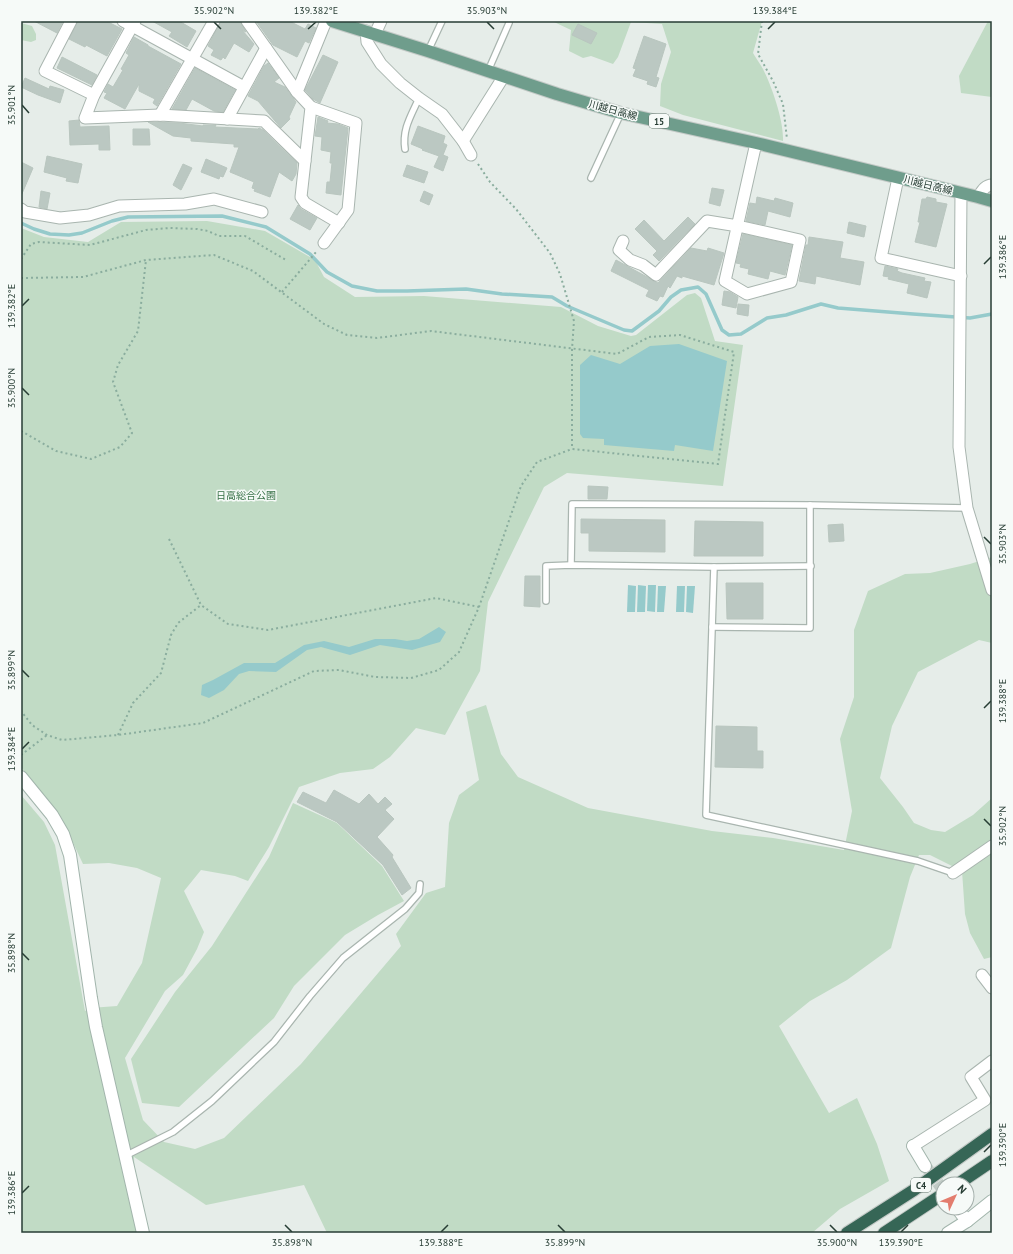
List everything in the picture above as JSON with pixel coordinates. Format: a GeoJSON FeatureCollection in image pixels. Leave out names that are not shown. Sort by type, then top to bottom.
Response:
{"type":"FeatureCollection","features":[{"type":"Feature","properties":{"kind":"highway","name":"C4"},"geometry":{"type":"LineString","coordinates":[[847,1233],[914,1190],[992,1134]]}},
{"type":"Feature","properties":{"kind":"highway"},"geometry":{"type":"LineString","coordinates":[[970,1176],[992,1161]]}},
{"type":"Feature","properties":{"kind":"highway","name":"C4"},"geometry":{"type":"LineString","coordinates":[[884,1233],[935,1199]]}},
{"type":"Feature","properties":{"kind":"main road","name":"川越日高線"},"geometry":{"type":"LineString","coordinates":[[332,21],[557,94],[621,113],[756,143],[992,201]]}},
{"type":"Feature","properties":{"kind":"street"},"geometry":{"type":"LineString","coordinates":[[71,21],[45,71],[94,95]]}},
{"type":"Feature","properties":{"kind":"street"},"geometry":{"type":"LineString","coordinates":[[160,115],[214,21]]}},
{"type":"Feature","properties":{"kind":"street"},"geometry":{"type":"LineString","coordinates":[[247,21],[297,92],[311,107],[356,123],[348,210],[324,243]]}},
{"type":"Feature","properties":{"kind":"street"},"geometry":{"type":"LineString","coordinates":[[297,92],[326,21]]}},
{"type":"Feature","properties":{"kind":"street"},"geometry":{"type":"LineString","coordinates":[[381,21],[370,33],[367,42],[381,64],[400,83],[442,114],[463,141],[471,155]]}},
{"type":"Feature","properties":{"kind":"street"},"geometry":{"type":"LineString","coordinates":[[244,87],[130,23],[94,95],[85,118],[160,115],[264,121],[305,161]]}},
{"type":"Feature","properties":{"kind":"street"},"geometry":{"type":"LineString","coordinates":[[227,119],[266,48]]}},
{"type":"Feature","properties":{"kind":"street"},"geometry":{"type":"LineString","coordinates":[[463,141],[504,76]]}},
{"type":"Feature","properties":{"kind":"street"},"geometry":{"type":"LineString","coordinates":[[311,107],[301,197],[305,203],[339,223]]}},
{"type":"Feature","properties":{"kind":"street"},"geometry":{"type":"LineString","coordinates":[[623,241],[619,250],[630,260],[643,265],[656,275],[707,221],[738,226],[800,240],[791,282],[748,294],[725,281],[738,226],[756,143]]}},
{"type":"Feature","properties":{"kind":"street"},"geometry":{"type":"LineString","coordinates":[[898,178],[881,258],[961,276]]}},
{"type":"Feature","properties":{"kind":"street"},"geometry":{"type":"LineString","coordinates":[[978,197],[983,189],[992,186]]}},
{"type":"Feature","properties":{"kind":"street"},"geometry":{"type":"LineString","coordinates":[[961,193],[959,447],[966,508],[992,590]]}},
{"type":"Feature","properties":{"kind":"street"},"geometry":{"type":"LineString","coordinates":[[21,210],[60,218],[88,215],[119,206],[185,204],[214,199],[262,212]]}},
{"type":"Feature","properties":{"kind":"street"},"geometry":{"type":"LineString","coordinates":[[21,777],[52,815],[63,834],[70,855],[91,998],[143,1233]]}},
{"type":"Feature","properties":{"kind":"street"},"geometry":{"type":"LineString","coordinates":[[953,873],[992,846]]}},
{"type":"Feature","properties":{"kind":"street"},"geometry":{"type":"LineString","coordinates":[[982,975],[992,988]]}},
{"type":"Feature","properties":{"kind":"street"},"geometry":{"type":"LineString","coordinates":[[925,1166],[913,1146],[985,1100],[971,1077],[992,1061]]}},
{"type":"Feature","properties":{"kind":"street"},"geometry":{"type":"LineString","coordinates":[[948,1233],[967,1221],[992,1201]]}},
{"type":"Feature","properties":{"kind":"street"},"geometry":{"type":"LineString","coordinates":[[963,1216],[967,1221]]}},
{"type":"Feature","properties":{"kind":"lane"},"geometry":{"type":"LineString","coordinates":[[428,51],[442,21]]}},
{"type":"Feature","properties":{"kind":"lane"},"geometry":{"type":"LineString","coordinates":[[488,71],[509,23]]}},
{"type":"Feature","properties":{"kind":"lane"},"geometry":{"type":"LineString","coordinates":[[405,149],[404,138],[407,124],[419,98]]}},
{"type":"Feature","properties":{"kind":"lane"},"geometry":{"type":"LineString","coordinates":[[591,178],[621,113]]}},
{"type":"Feature","properties":{"kind":"lane"},"geometry":{"type":"LineString","coordinates":[[571,565],[572,504],[810,505],[966,508]]}},
{"type":"Feature","properties":{"kind":"lane"},"geometry":{"type":"LineString","coordinates":[[712,627],[810,628],[810,505]]}},
{"type":"Feature","properties":{"kind":"lane"},"geometry":{"type":"LineString","coordinates":[[546,601],[546,566],[811,566]]}},
{"type":"Feature","properties":{"kind":"lane"},"geometry":{"type":"LineString","coordinates":[[714,567],[706,815],[918,861],[953,873]]}},
{"type":"Feature","properties":{"kind":"lane"},"geometry":{"type":"LineString","coordinates":[[125,1156],[173,1132],[212,1101],[274,1042],[310,996],[343,958],[405,909],[419,893],[420,884]]}},
{"type":"Feature","properties":{"kind":"path"},"geometry":{"type":"LineString","coordinates":[[762,21],[758,54],[773,81],[783,104],[789,152]]}},
{"type":"Feature","properties":{"kind":"path"},"geometry":{"type":"LineString","coordinates":[[471,155],[490,182],[516,209],[550,253],[560,274],[574,321],[572,349],[572,449]]}},
{"type":"Feature","properties":{"kind":"path"},"geometry":{"type":"LineString","coordinates":[[21,259],[31,244],[39,242],[90,245],[146,230],[170,228],[197,229],[208,231],[219,236],[245,236],[286,260]]}},
{"type":"Feature","properties":{"kind":"path"},"geometry":{"type":"LineString","coordinates":[[282,292],[324,243]]}},
{"type":"Feature","properties":{"kind":"path"},"geometry":{"type":"LineString","coordinates":[[21,278],[83,277],[146,260],[214,255],[253,271],[324,324],[347,335],[377,338],[431,331],[617,354],[649,337],[680,335],[734,352],[718,464],[572,449],[537,462],[521,486],[479,607],[459,652],[438,670],[411,678],[375,677],[339,670],[314,671],[203,723],[118,735],[62,740],[47,735],[32,725],[21,711]]}},
{"type":"Feature","properties":{"kind":"path"},"geometry":{"type":"LineString","coordinates":[[21,431],[56,451],[91,459],[120,447],[132,433],[113,382],[118,365],[138,331],[146,260]]}},
{"type":"Feature","properties":{"kind":"path"},"geometry":{"type":"LineString","coordinates":[[169,539],[201,605],[228,624],[268,630],[436,598],[479,607]]}},
{"type":"Feature","properties":{"kind":"path"},"geometry":{"type":"LineString","coordinates":[[118,735],[133,703],[161,673],[171,635],[178,623],[201,605]]}},
{"type":"Feature","properties":{"kind":"path"},"geometry":{"type":"LineString","coordinates":[[21,755],[47,735]]}},
{"type":"Feature","properties":{"kind":"green space"},"geometry":{"type":"Polygon","coordinates":[[[552,21],[762,21],[753,53],[763,69],[774,94],[782,124],[783,141],[683,115],[660,106],[661,84],[671,52],[662,24],[631,22],[618,57],[613,64],[591,56],[583,58],[569,51],[571,30],[552,21]]]}},
{"type":"Feature","properties":{"kind":"green space"},"geometry":{"type":"Polygon","coordinates":[[[988,21],[992,21],[992,97],[961,93],[959,76],[988,21]]]}},
{"type":"Feature","properties":{"kind":"green space"},"geometry":{"type":"Polygon","coordinates":[[[21,23],[32,26],[36,34],[36,40],[31,42],[21,40],[21,23]]]}},
{"type":"Feature","properties":{"kind":"green space","name":"日高総合公園"},"geometry":{"type":"Polygon","coordinates":[[[207,221],[265,231],[315,260],[324,277],[355,297],[424,296],[561,307],[598,326],[631,336],[636,335],[687,295],[695,293],[701,298],[715,341],[743,345],[723,486],[567,473],[544,487],[488,602],[480,671],[445,735],[416,728],[390,757],[373,769],[340,773],[299,787],[269,847],[248,881],[235,876],[201,870],[184,891],[204,932],[183,975],[165,991],[125,1058],[143,1120],[164,1142],[195,1149],[224,1138],[301,1064],[401,946],[396,934],[426,893],[445,887],[449,823],[459,795],[479,780],[466,712],[486,705],[501,754],[518,777],[588,808],[712,831],[773,838],[844,850],[852,811],[840,739],[854,697],[854,630],[868,591],[905,574],[930,573],[970,564],[992,557],[992,643],[979,640],[918,672],[892,726],[880,778],[914,823],[931,830],[945,832],[973,815],[992,798],[992,957],[984,959],[970,933],[965,914],[962,871],[930,855],[919,855],[910,877],[891,948],[847,980],[810,1001],[779,1026],[829,1113],[857,1098],[877,1144],[889,1181],[840,1209],[812,1233],[327,1233],[304,1185],[206,1205],[134,1157],[137,1233],[21,1233],[21,795],[44,822],[55,845],[85,1011],[90,1008],[117,1006],[142,963],[161,878],[137,868],[109,863],[83,864],[56,810],[21,767],[21,228],[44,237],[88,242],[121,222],[207,221]]]}},
{"type":"Feature","properties":{"kind":"green space"},"geometry":{"type":"Polygon","coordinates":[[[293,803],[337,823],[382,866],[404,901],[345,935],[294,986],[274,1018],[179,1107],[142,1103],[131,1059],[175,992],[212,946],[269,857],[293,803]]]}},
{"type":"Feature","properties":{"kind":"water"},"geometry":{"type":"Polygon","coordinates":[[[679,344],[727,361],[713,451],[675,445],[674,451],[604,445],[604,439],[583,438],[580,434],[580,365],[591,355],[620,364],[650,346],[679,344]]]}},
{"type":"Feature","properties":{"kind":"water"},"geometry":{"type":"Polygon","coordinates":[[[628,585],[636,586],[635,612],[627,612],[628,585]]]}},
{"type":"Feature","properties":{"kind":"water"},"geometry":{"type":"Polygon","coordinates":[[[638,585],[646,586],[645,612],[637,612],[638,585]]]}},
{"type":"Feature","properties":{"kind":"water"},"geometry":{"type":"Polygon","coordinates":[[[648,585],[656,585],[655,612],[647,611],[648,585]]]}},
{"type":"Feature","properties":{"kind":"water"},"geometry":{"type":"Polygon","coordinates":[[[658,586],[666,586],[664,612],[657,612],[658,586]]]}},
{"type":"Feature","properties":{"kind":"water"},"geometry":{"type":"Polygon","coordinates":[[[677,586],[685,586],[684,612],[676,612],[677,586]]]}},
{"type":"Feature","properties":{"kind":"water"},"geometry":{"type":"Polygon","coordinates":[[[687,586],[695,586],[693,613],[686,612],[687,586]]]}},
{"type":"Feature","properties":{"kind":"water"},"geometry":{"type":"Polygon","coordinates":[[[439,627],[446,632],[440,642],[412,650],[380,645],[350,655],[321,647],[307,650],[276,672],[249,671],[239,674],[224,690],[209,698],[201,695],[202,685],[244,663],[275,663],[304,645],[324,641],[349,647],[375,639],[395,639],[407,641],[419,639],[439,627]]]}},
{"type":"Feature","properties":{"kind":"building"},"geometry":{"type":"Polygon","coordinates":[[[34,21],[63,21],[57,33],[34,21]]]}},
{"type":"Feature","properties":{"kind":"building"},"geometry":{"type":"Polygon","coordinates":[[[78,21],[106,21],[122,29],[107,56],[86,45],[85,47],[69,39],[78,21]]]}},
{"type":"Feature","properties":{"kind":"building"},"geometry":{"type":"Polygon","coordinates":[[[152,21],[179,21],[196,31],[187,47],[169,36],[172,32],[152,21]]]}},
{"type":"Feature","properties":{"kind":"building"},"geometry":{"type":"Polygon","coordinates":[[[221,21],[240,21],[246,32],[242,30],[254,44],[249,52],[234,43],[225,59],[223,57],[221,60],[211,55],[214,50],[208,46],[221,21]]]}},
{"type":"Feature","properties":{"kind":"building"},"geometry":{"type":"Polygon","coordinates":[[[256,21],[289,21],[305,29],[308,24],[316,28],[309,43],[305,41],[297,57],[273,45],[256,21]]]}},
{"type":"Feature","properties":{"kind":"building"},"geometry":{"type":"Polygon","coordinates":[[[578,24],[597,33],[591,44],[572,35],[578,24]]]}},
{"type":"Feature","properties":{"kind":"building"},"geometry":{"type":"Polygon","coordinates":[[[644,36],[666,44],[656,77],[659,78],[656,87],[647,84],[648,81],[633,76],[636,69],[633,68],[644,36]]]}},
{"type":"Feature","properties":{"kind":"building"},"geometry":{"type":"Polygon","coordinates":[[[134,37],[181,64],[157,106],[153,103],[155,99],[139,91],[139,84],[125,109],[104,98],[107,93],[104,92],[108,84],[113,87],[123,70],[121,69],[129,55],[126,53],[134,37]]]}},
{"type":"Feature","properties":{"kind":"building"},"geometry":{"type":"Polygon","coordinates":[[[323,55],[338,62],[320,103],[313,99],[305,90],[323,55]]]}},
{"type":"Feature","properties":{"kind":"building"},"geometry":{"type":"Polygon","coordinates":[[[62,57],[97,75],[92,85],[57,68],[62,57]]]}},
{"type":"Feature","properties":{"kind":"building"},"geometry":{"type":"Polygon","coordinates":[[[268,63],[279,78],[274,82],[285,87],[296,102],[289,117],[290,119],[281,128],[258,101],[248,96],[264,66],[268,63]]]}},
{"type":"Feature","properties":{"kind":"building"},"geometry":{"type":"Polygon","coordinates":[[[195,68],[235,90],[223,112],[214,111],[192,99],[186,110],[172,109],[195,68]]]}},
{"type":"Feature","properties":{"kind":"building"},"geometry":{"type":"Polygon","coordinates":[[[25,78],[49,89],[50,86],[64,90],[60,103],[21,87],[25,78]]]}},
{"type":"Feature","properties":{"kind":"building"},"geometry":{"type":"Polygon","coordinates":[[[318,117],[328,121],[327,123],[338,124],[348,128],[341,195],[326,193],[327,182],[330,182],[332,163],[330,163],[331,152],[321,150],[322,137],[315,136],[318,117]]]}},
{"type":"Feature","properties":{"kind":"building"},"geometry":{"type":"Polygon","coordinates":[[[79,120],[80,127],[109,126],[110,150],[99,150],[99,144],[70,145],[69,121],[79,120]]]}},
{"type":"Feature","properties":{"kind":"building"},"geometry":{"type":"Polygon","coordinates":[[[148,122],[179,123],[203,126],[216,125],[215,127],[259,128],[263,130],[297,163],[296,174],[292,181],[279,172],[270,197],[254,191],[255,189],[252,188],[254,182],[230,172],[239,147],[234,147],[234,144],[191,141],[191,138],[173,136],[148,122]]]}},
{"type":"Feature","properties":{"kind":"building"},"geometry":{"type":"Polygon","coordinates":[[[418,126],[445,136],[443,143],[447,145],[443,155],[448,157],[443,171],[434,167],[439,156],[411,144],[418,126]]]}},
{"type":"Feature","properties":{"kind":"building"},"geometry":{"type":"Polygon","coordinates":[[[133,129],[149,129],[150,145],[133,145],[133,129]]]}},
{"type":"Feature","properties":{"kind":"building"},"geometry":{"type":"Polygon","coordinates":[[[47,156],[82,164],[78,183],[66,181],[67,178],[44,172],[47,156]]]}},
{"type":"Feature","properties":{"kind":"building"},"geometry":{"type":"Polygon","coordinates":[[[206,159],[227,168],[223,177],[220,176],[219,179],[201,172],[206,159]]]}},
{"type":"Feature","properties":{"kind":"building"},"geometry":{"type":"Polygon","coordinates":[[[21,162],[33,168],[21,196],[21,162]]]}},
{"type":"Feature","properties":{"kind":"building"},"geometry":{"type":"Polygon","coordinates":[[[183,164],[192,168],[181,190],[173,185],[183,164]]]}},
{"type":"Feature","properties":{"kind":"building"},"geometry":{"type":"Polygon","coordinates":[[[407,165],[428,172],[424,183],[403,176],[407,165]]]}},
{"type":"Feature","properties":{"kind":"building"},"geometry":{"type":"Polygon","coordinates":[[[712,188],[724,190],[720,206],[709,203],[712,188]]]}},
{"type":"Feature","properties":{"kind":"building"},"geometry":{"type":"Polygon","coordinates":[[[41,191],[50,193],[47,209],[39,207],[41,191]]]}},
{"type":"Feature","properties":{"kind":"building"},"geometry":{"type":"Polygon","coordinates":[[[424,191],[433,195],[429,205],[420,201],[424,191]]]}},
{"type":"Feature","properties":{"kind":"building"},"geometry":{"type":"Polygon","coordinates":[[[757,197],[774,201],[775,198],[793,203],[790,217],[768,211],[765,225],[746,221],[750,203],[756,204],[757,197]]]}},
{"type":"Feature","properties":{"kind":"building"},"geometry":{"type":"Polygon","coordinates":[[[927,197],[936,199],[936,202],[947,204],[936,247],[915,242],[920,222],[918,222],[922,199],[926,199],[927,197]]]}},
{"type":"Feature","properties":{"kind":"building"},"geometry":{"type":"Polygon","coordinates":[[[298,205],[301,209],[317,218],[310,230],[290,219],[298,205]]]}},
{"type":"Feature","properties":{"kind":"building"},"geometry":{"type":"Polygon","coordinates":[[[688,217],[695,224],[659,261],[653,255],[657,251],[635,229],[644,220],[664,241],[688,217]]]}},
{"type":"Feature","properties":{"kind":"building"},"geometry":{"type":"Polygon","coordinates":[[[849,222],[866,226],[864,237],[847,233],[849,222]]]}},
{"type":"Feature","properties":{"kind":"building"},"geometry":{"type":"Polygon","coordinates":[[[743,234],[792,245],[785,275],[770,271],[768,279],[748,274],[749,269],[740,267],[741,264],[736,263],[743,234]]]}},
{"type":"Feature","properties":{"kind":"building"},"geometry":{"type":"Polygon","coordinates":[[[809,237],[843,242],[840,258],[864,262],[860,285],[816,276],[815,284],[799,281],[809,237]]]}},
{"type":"Feature","properties":{"kind":"building"},"geometry":{"type":"Polygon","coordinates":[[[691,248],[707,251],[708,248],[724,253],[714,285],[677,276],[670,288],[668,286],[663,297],[660,296],[657,301],[646,296],[649,290],[611,271],[616,260],[658,283],[691,248]]]}},
{"type":"Feature","properties":{"kind":"building"},"geometry":{"type":"Polygon","coordinates":[[[885,266],[898,269],[897,271],[902,273],[925,278],[924,281],[931,282],[927,298],[907,293],[909,284],[888,279],[889,277],[883,276],[885,266]]]}},
{"type":"Feature","properties":{"kind":"building"},"geometry":{"type":"Polygon","coordinates":[[[724,291],[730,292],[738,297],[736,308],[722,305],[724,291]]]}},
{"type":"Feature","properties":{"kind":"building"},"geometry":{"type":"Polygon","coordinates":[[[738,304],[749,305],[748,316],[737,314],[738,304]]]}},
{"type":"Feature","properties":{"kind":"building"},"geometry":{"type":"Polygon","coordinates":[[[588,486],[608,487],[607,499],[588,499],[588,486]]]}},
{"type":"Feature","properties":{"kind":"building"},"geometry":{"type":"Polygon","coordinates":[[[581,519],[665,520],[665,552],[589,551],[589,533],[581,533],[581,519]]]}},
{"type":"Feature","properties":{"kind":"building"},"geometry":{"type":"Polygon","coordinates":[[[695,521],[763,522],[763,556],[694,556],[695,521]]]}},
{"type":"Feature","properties":{"kind":"building"},"geometry":{"type":"Polygon","coordinates":[[[843,524],[844,541],[829,542],[828,525],[843,524]]]}},
{"type":"Feature","properties":{"kind":"building"},"geometry":{"type":"Polygon","coordinates":[[[525,576],[540,576],[540,607],[524,606],[525,576]]]}},
{"type":"Feature","properties":{"kind":"building"},"geometry":{"type":"Polygon","coordinates":[[[726,583],[763,583],[763,619],[727,619],[726,583]]]}},
{"type":"Feature","properties":{"kind":"building"},"geometry":{"type":"Polygon","coordinates":[[[716,726],[757,727],[757,751],[763,751],[763,768],[715,767],[716,726]]]}},
{"type":"Feature","properties":{"kind":"building"},"geometry":{"type":"Polygon","coordinates":[[[334,790],[359,804],[369,794],[378,804],[385,797],[392,804],[385,810],[394,819],[377,837],[393,855],[392,857],[411,888],[402,895],[383,865],[337,822],[297,802],[303,792],[326,803],[334,790]]]}},
{"type":"Feature","properties":{"kind":"waterway"},"geometry":{"type":"LineString","coordinates":[[21,223],[50,234],[69,235],[82,233],[112,221],[128,217],[222,216],[266,227],[310,254],[327,272],[352,286],[377,291],[466,289],[502,294],[552,297],[567,306],[624,330],[632,331],[659,311],[671,297],[681,290],[698,287],[706,294],[722,330],[729,335],[741,334],[767,318],[786,315],[821,304],[838,308],[970,318],[992,314]]}},
{"type":"Feature","properties":{"kind":"tunnel"},"geometry":{"type":"LineString","coordinates":[[927,1168],[935,1179]]}}]}
